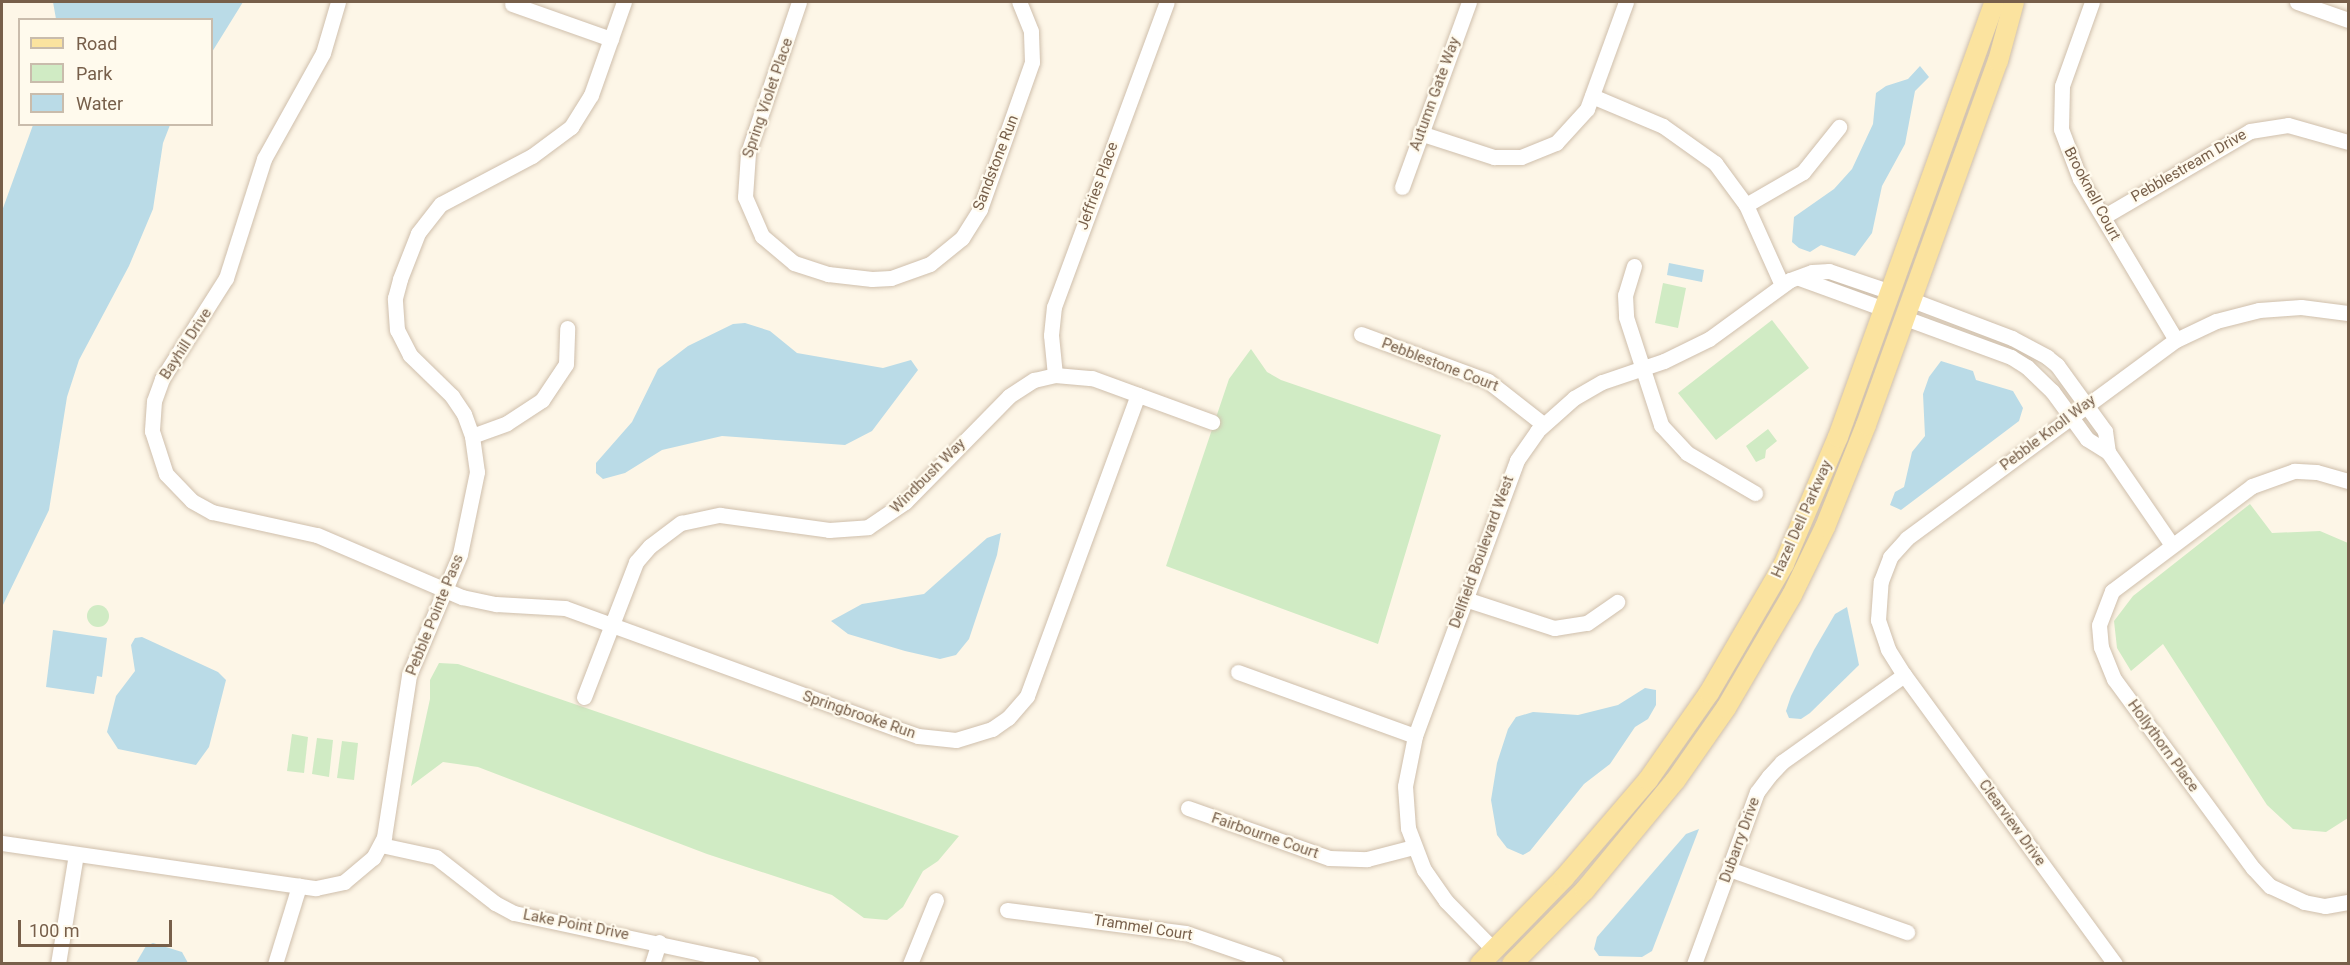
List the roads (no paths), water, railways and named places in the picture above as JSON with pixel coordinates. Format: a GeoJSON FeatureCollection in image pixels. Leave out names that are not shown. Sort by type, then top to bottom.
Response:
{"type":"FeatureCollection","features":[{"type":"Feature","properties":{"kind":"main road","name":"Hazel Dell Parkway"},"geometry":{"type":"LineString","coordinates":[[1487,957],[1630,802],[1694,716],[1737,647],[1784,564],[1808,509],[1887,301],[1995,2]]}},
{"type":"Feature","properties":{"kind":"main road","name":"Hazel Dell Parkway"},"geometry":{"type":"LineString","coordinates":[[1512,963],[1585,890],[1642,824],[1699,747],[1753,665],[1825,527],[1909,309],[1998,61],[2014,2]]}},
{"type":"Feature","properties":{"kind":"street","name":"Bayhill Drive"},"geometry":{"type":"LineString","coordinates":[[338,2],[323,53],[264,159],[226,278],[162,379],[154,401],[152,431],[166,474],[192,501],[212,512],[317,535],[445,590]]}},
{"type":"Feature","properties":{"kind":"street","name":"Pebble Pointe Pass"},"geometry":{"type":"LineString","coordinates":[[2,843],[323,888],[344,882],[365,868],[381,845],[409,675],[460,554],[474,490],[476,454],[472,436],[452,396],[410,355],[397,330],[395,298],[409,252],[426,221],[441,204],[540,152],[571,127],[591,95],[624,2]]}},
{"type":"Feature","properties":{"kind":"street","name":"Spring Violet Place"},"geometry":{"type":"LineString","coordinates":[[799,2],[748,153],[745,197],[762,236],[794,263],[814,271]]}},
{"type":"Feature","properties":{"kind":"street","name":"Sandstone Run"},"geometry":{"type":"LineString","coordinates":[[814,271],[891,278],[930,264],[962,238],[980,209],[1032,62],[1031,31],[1019,2]]}},
{"type":"Feature","properties":{"kind":"street","name":"Jeffries Place"},"geometry":{"type":"LineString","coordinates":[[1055,375],[1051,335],[1054,307],[1167,2]]}},
{"type":"Feature","properties":{"kind":"street","name":"Autumn Gate Way"},"geometry":{"type":"LineString","coordinates":[[1402,187],[1469,2]]}},
{"type":"Feature","properties":{"kind":"street"},"geometry":{"type":"LineString","coordinates":[[1420,133],[1482,156],[1521,157],[1543,150],[1564,137],[1592,96],[1626,2]]}},
{"type":"Feature","properties":{"kind":"street","name":"Brooknell Court"},"geometry":{"type":"LineString","coordinates":[[2092,2],[2062,86],[2059,118],[2067,152],[2176,340]]}},
{"type":"Feature","properties":{"kind":"street"},"geometry":{"type":"LineString","coordinates":[[2297,2],[2328,7],[2349,20]]}},
{"type":"Feature","properties":{"kind":"street"},"geometry":{"type":"LineString","coordinates":[[512,4],[611,39]]}},
{"type":"Feature","properties":{"kind":"street"},"geometry":{"type":"LineString","coordinates":[[1592,96],[1664,126],[1700,149],[1728,178],[1746,205],[1782,285]]}},
{"type":"Feature","properties":{"kind":"street","name":"Pebblestream Drive"},"geometry":{"type":"LineString","coordinates":[[2103,217],[2235,137],[2260,128],[2299,126],[2349,142]]}},
{"type":"Feature","properties":{"kind":"street"},"geometry":{"type":"LineString","coordinates":[[1746,205],[1803,172],[1839,127]]}},
{"type":"Feature","properties":{"kind":"street"},"geometry":{"type":"LineString","coordinates":[[1634,266],[1624,307],[1656,414],[1672,441],[1755,493]]}},
{"type":"Feature","properties":{"kind":"street","name":"Dellfield Boulevard West"},"geometry":{"type":"LineString","coordinates":[[1487,957],[1437,890],[1413,847],[1405,786],[1414,736],[1510,475],[1544,424],[1592,387],[1708,339],[1782,285],[1812,272],[1829,271],[1887,301]]}},
{"type":"Feature","properties":{"kind":"street","name":"Pebble Knoll Way"},"geometry":{"type":"LineString","coordinates":[[1907,679],[1888,649],[1878,620],[1878,591],[1890,557],[1906,538],[2176,340],[2216,321],[2259,310],[2301,307],[2349,313]]}},
{"type":"Feature","properties":{"kind":"street"},"geometry":{"type":"LineString","coordinates":[[1909,309],[2012,338],[2047,357],[2087,405],[2105,431],[2108,452]]}},
{"type":"Feature","properties":{"kind":"street"},"geometry":{"type":"LineString","coordinates":[[1909,309],[2011,357],[2052,391],[2087,439],[2108,452],[2172,545]]}},
{"type":"Feature","properties":{"kind":"street"},"geometry":{"type":"LineString","coordinates":[[472,436],[507,423],[542,400],[566,364],[567,328]]}},
{"type":"Feature","properties":{"kind":"street","name":"Pebblestone Court"},"geometry":{"type":"LineString","coordinates":[[1361,334],[1488,381],[1505,391],[1544,424]]}},
{"type":"Feature","properties":{"kind":"street","name":"Windbush Way"},"geometry":{"type":"LineString","coordinates":[[584,697],[636,562],[650,546],[681,523],[720,515],[829,530],[868,527],[905,502],[1009,396],[1034,380],[1055,375],[1092,378],[1212,422]]}},
{"type":"Feature","properties":{"kind":"street","name":"Springbrooke Run"},"geometry":{"type":"LineString","coordinates":[[445,590],[479,602],[556,606],[918,736],[956,740],[992,729],[1008,718],[1027,696],[1138,395]]}},
{"type":"Feature","properties":{"kind":"street","name":"Hollythorn Place"},"geometry":{"type":"LineString","coordinates":[[2345,903],[2325,906],[2304,902],[2270,886],[2114,679],[2101,647],[2099,625],[2103,607],[2112,591],[2264,480],[2294,471],[2316,472],[2349,481]]}},
{"type":"Feature","properties":{"kind":"street"},"geometry":{"type":"LineString","coordinates":[[1465,599],[1554,628],[1581,625],[1617,602]]}},
{"type":"Feature","properties":{"kind":"street"},"geometry":{"type":"LineString","coordinates":[[1238,672],[1414,736]]}},
{"type":"Feature","properties":{"kind":"street","name":"Dubarry Drive"},"geometry":{"type":"LineString","coordinates":[[1694,963],[1757,792],[1769,776],[1782,762],[1907,679]]}},
{"type":"Feature","properties":{"kind":"street","name":"Clearview Drive"},"geometry":{"type":"LineString","coordinates":[[1907,679],[2115,963]]}},
{"type":"Feature","properties":{"kind":"street","name":"Fairbourne Court"},"geometry":{"type":"LineString","coordinates":[[1188,808],[1329,858],[1367,859],[1413,847]]}},
{"type":"Feature","properties":{"kind":"street","name":"Lake Point Drive"},"geometry":{"type":"LineString","coordinates":[[381,845],[436,857],[514,913],[752,963]]}},
{"type":"Feature","properties":{"kind":"street"},"geometry":{"type":"LineString","coordinates":[[58,963],[76,854]]}},
{"type":"Feature","properties":{"kind":"street"},"geometry":{"type":"LineString","coordinates":[[1729,869],[1907,932]]}},
{"type":"Feature","properties":{"kind":"street"},"geometry":{"type":"LineString","coordinates":[[274,963],[299,886]]}},
{"type":"Feature","properties":{"kind":"street"},"geometry":{"type":"LineString","coordinates":[[910,963],[936,900]]}},
{"type":"Feature","properties":{"kind":"street","name":"Trammel Court"},"geometry":{"type":"LineString","coordinates":[[1007,910],[1186,933],[1276,963]]}},
{"type":"Feature","properties":{"kind":"street"},"geometry":{"type":"LineString","coordinates":[[652,963],[659,942]]}},
{"type":"Feature","properties":{"kind":"water"},"geometry":{"type":"Polygon","coordinates":[[[53,2],[243,2],[213,50],[213,18],[56,18],[53,2]]]}},
{"type":"Feature","properties":{"kind":"water"},"geometry":{"type":"Polygon","coordinates":[[[1920,66],[1929,77],[1915,91],[1905,144],[1882,186],[1872,233],[1855,256],[1821,245],[1810,252],[1799,248],[1792,242],[1794,217],[1834,189],[1852,169],[1873,124],[1876,93],[1886,86],[1908,79],[1920,66]]]}},
{"type":"Feature","properties":{"kind":"water"},"geometry":{"type":"Polygon","coordinates":[[[33,126],[170,126],[163,143],[153,209],[129,266],[79,360],[67,397],[49,510],[2,607],[2,211],[33,126]]]}},
{"type":"Feature","properties":{"kind":"water"},"geometry":{"type":"Polygon","coordinates":[[[1669,263],[1704,270],[1702,282],[1667,275],[1669,263]]]}},
{"type":"Feature","properties":{"kind":"water"},"geometry":{"type":"Polygon","coordinates":[[[745,323],[770,331],[797,353],[883,368],[911,360],[918,370],[872,431],[845,445],[722,436],[662,450],[625,473],[603,479],[596,473],[596,463],[632,422],[658,369],[688,346],[733,324],[745,323]]]}},
{"type":"Feature","properties":{"kind":"water"},"geometry":{"type":"Polygon","coordinates":[[[1941,361],[1973,371],[1976,380],[2013,391],[2023,408],[2019,421],[1901,510],[1890,505],[1895,492],[1904,487],[1912,452],[1925,436],[1923,394],[1929,377],[1941,361]]]}},
{"type":"Feature","properties":{"kind":"water"},"geometry":{"type":"Polygon","coordinates":[[[1001,533],[997,555],[969,639],[956,655],[940,659],[905,651],[848,634],[831,621],[862,604],[924,594],[987,538],[1001,533]]]}},
{"type":"Feature","properties":{"kind":"water"},"geometry":{"type":"Polygon","coordinates":[[[1847,607],[1859,665],[1810,713],[1801,719],[1789,718],[1786,711],[1791,696],[1814,650],[1835,614],[1847,607]]]}},
{"type":"Feature","properties":{"kind":"water"},"geometry":{"type":"Polygon","coordinates":[[[53,630],[107,638],[102,677],[97,676],[94,694],[46,687],[53,630]]]}},
{"type":"Feature","properties":{"kind":"water"},"geometry":{"type":"Polygon","coordinates":[[[142,637],[218,672],[226,680],[209,747],[196,765],[118,749],[107,732],[116,696],[135,671],[131,645],[135,638],[142,637]]]}},
{"type":"Feature","properties":{"kind":"water"},"geometry":{"type":"Polygon","coordinates":[[[1645,688],[1656,690],[1656,705],[1648,719],[1635,727],[1610,764],[1584,784],[1530,851],[1523,855],[1507,848],[1497,835],[1491,800],[1497,763],[1508,729],[1516,717],[1533,712],[1578,715],[1618,705],[1645,688]]]}},
{"type":"Feature","properties":{"kind":"water"},"geometry":{"type":"Polygon","coordinates":[[[1699,829],[1652,951],[1642,957],[1599,956],[1594,949],[1597,937],[1686,834],[1699,829]]]}},
{"type":"Feature","properties":{"kind":"water"},"geometry":{"type":"Polygon","coordinates":[[[153,943],[182,952],[188,963],[136,963],[146,946],[153,943]]]}}]}
